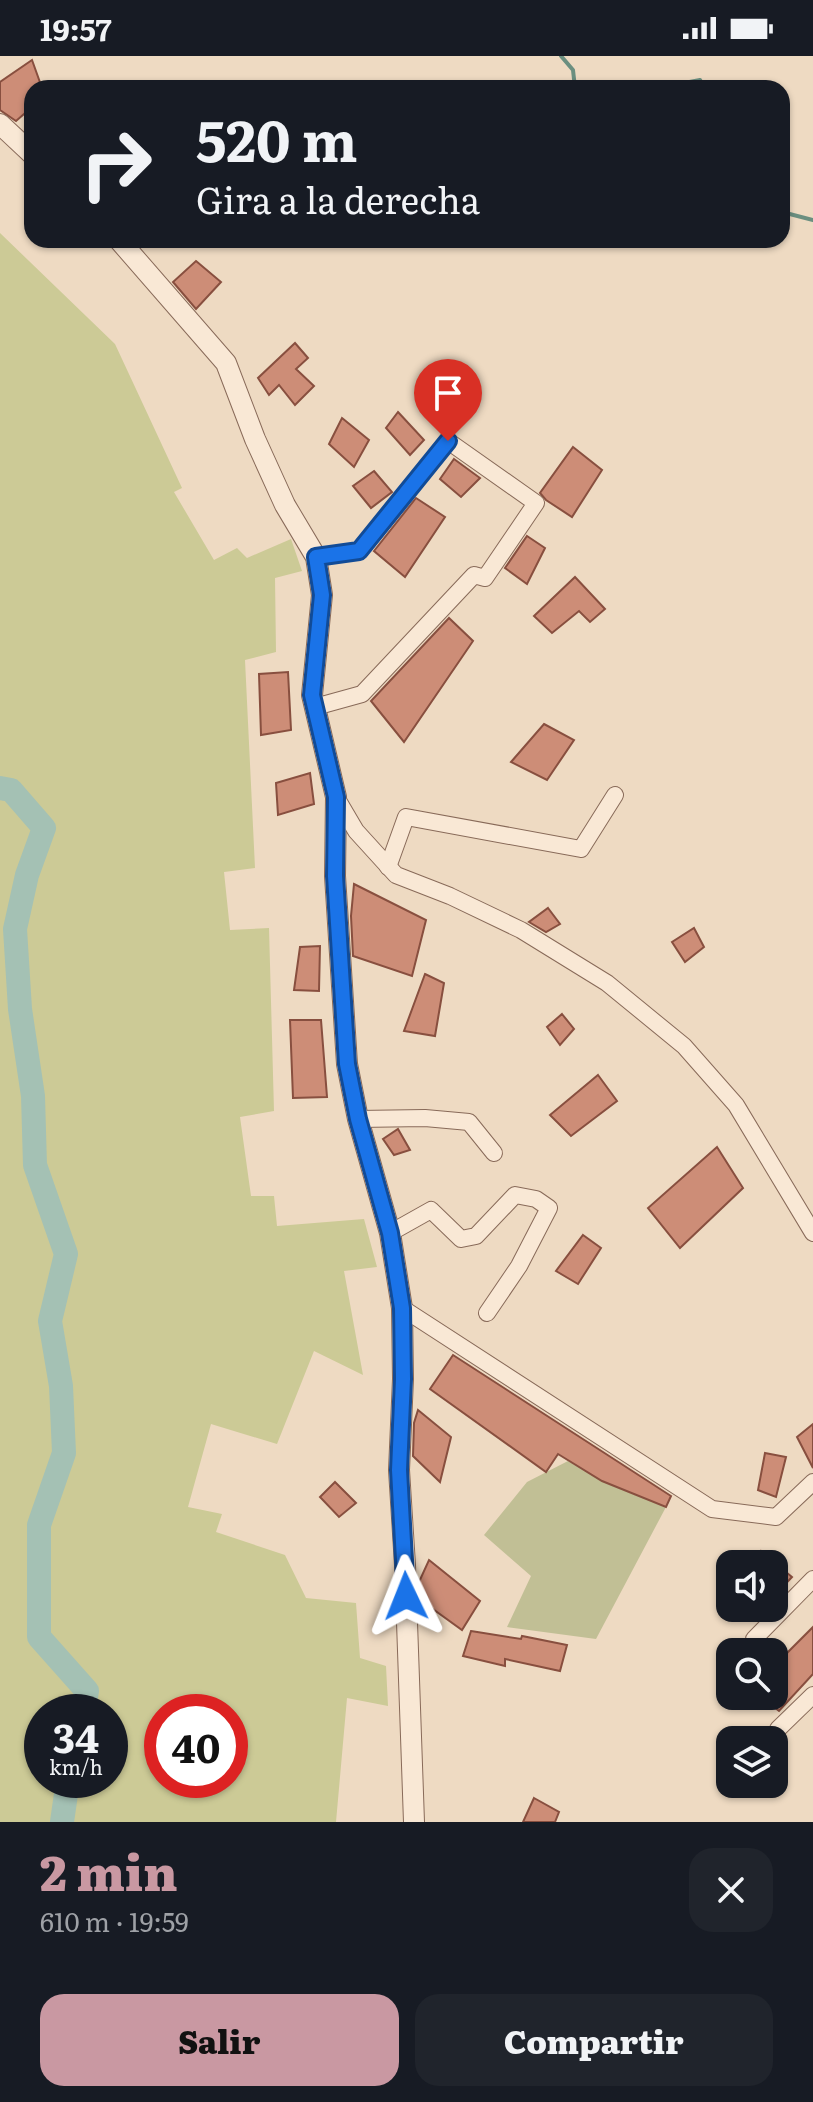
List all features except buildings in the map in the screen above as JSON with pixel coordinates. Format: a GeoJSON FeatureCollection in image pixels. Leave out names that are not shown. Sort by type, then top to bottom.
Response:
{"type":"FeatureCollection","features":[{"type":"Feature","properties":{"kind":"street"},"geometry":{"type":"LineString","coordinates":[[0,124],[24,146]]}},
{"type":"Feature","properties":{"kind":"street"},"geometry":{"type":"LineString","coordinates":[[126,248],[226,363],[285,505],[316,557],[322,595],[312,695],[336,797],[335,876],[347,1064],[358,1119],[390,1233],[402,1308],[399,1470],[419,1819]]}},
{"type":"Feature","properties":{"kind":"street"},"geometry":{"type":"LineString","coordinates":[[315,707],[362,694],[474,575],[485,578],[536,503],[448,441],[359,551],[316,557]]}},
{"type":"Feature","properties":{"kind":"street"},"geometry":{"type":"LineString","coordinates":[[388,867],[406,817],[581,849],[615,795]]}},
{"type":"Feature","properties":{"kind":"street"},"geometry":{"type":"LineString","coordinates":[[336,797],[356,831],[396,875],[450,896],[521,930],[607,983],[684,1046],[736,1105],[813,1233]]}},
{"type":"Feature","properties":{"kind":"street"},"geometry":{"type":"LineString","coordinates":[[358,1119],[425,1118],[469,1122],[494,1153]]}},
{"type":"Feature","properties":{"kind":"street"},"geometry":{"type":"LineString","coordinates":[[390,1233],[431,1210],[461,1239],[476,1236],[515,1195],[536,1199],[549,1208],[519,1266],[487,1313]]}},
{"type":"Feature","properties":{"kind":"street"},"geometry":{"type":"LineString","coordinates":[[402,1308],[712,1509],[776,1517],[813,1482]]}},
{"type":"Feature","properties":{"kind":"street"},"geometry":{"type":"LineString","coordinates":[[755,1638],[813,1579]]}},
{"type":"Feature","properties":{"kind":"street"},"geometry":{"type":"LineString","coordinates":[[781,1726],[813,1695]]}},
{"type":"Feature","properties":{"kind":"shaded area"},"geometry":{"type":"Polygon","coordinates":[[[0,233],[115,344],[182,488],[174,492],[214,560],[237,548],[247,558],[291,539],[302,571],[275,578],[276,652],[245,660],[255,868],[224,872],[230,930],[269,928],[274,1111],[240,1117],[251,1196],[274,1196],[277,1226],[364,1219],[377,1267],[344,1271],[363,1375],[314,1351],[277,1444],[211,1424],[188,1507],[222,1514],[216,1532],[285,1555],[306,1598],[356,1603],[360,1658],[386,1666],[388,1706],[347,1698],[336,1822],[0,1822],[0,233]]]}},
{"type":"Feature","properties":{"kind":"shaded area"},"geometry":{"type":"Polygon","coordinates":[[[568,1461],[602,1481],[666,1507],[596,1639],[507,1627],[531,1576],[484,1535],[527,1482],[568,1461]]]}},
{"type":"Feature","properties":{"kind":"waterway"},"geometry":{"type":"LineString","coordinates":[[561,56],[573,70],[574,80]]}},
{"type":"Feature","properties":{"kind":"waterway"},"geometry":{"type":"LineString","coordinates":[[790,214],[813,220]]}},
{"type":"Feature","properties":{"kind":"waterway"},"geometry":{"type":"LineString","coordinates":[[0,788],[11,790],[44,828],[27,875],[15,929],[20,1009],[33,1096],[35,1165],[66,1254],[50,1321],[61,1386],[64,1453],[39,1525],[39,1637],[86,1694]]}},
{"type":"Feature","properties":{"kind":"waterway"},"geometry":{"type":"LineString","coordinates":[[62,1822],[65,1798]]}},
{"type":"Feature","properties":{"kind":"route"},"geometry":{"type":"LineString","coordinates":[[406,1596],[399,1470],[402,1308],[390,1233],[358,1119],[347,1064],[335,876],[336,797],[312,695],[322,595],[316,557],[359,551],[448,441]]}}]}
